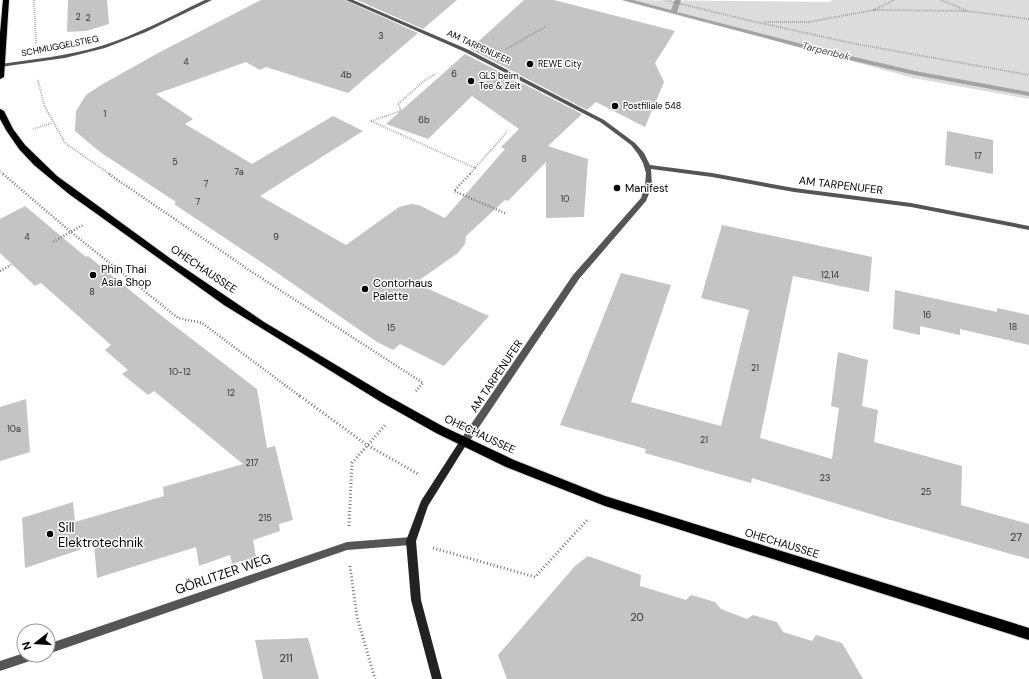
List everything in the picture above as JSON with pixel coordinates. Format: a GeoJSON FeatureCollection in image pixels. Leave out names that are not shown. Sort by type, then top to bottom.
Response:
{"type":"FeatureCollection","features":[{"type":"Feature","properties":{"kind":"main road"},"geometry":{"type":"LineString","coordinates":[[0,77],[6,0]]}},
{"type":"Feature","properties":{"kind":"main road","name":"OHECHAUSSEE"},"geometry":{"type":"LineString","coordinates":[[0,111],[16,142],[36,163],[102,214],[194,280],[286,339],[400,408],[464,442],[554,482],[605,501],[1029,634]]}},
{"type":"Feature","properties":{"kind":"main road"},"geometry":{"type":"LineString","coordinates":[[437,679],[416,600],[411,541],[424,504],[464,442]]}},
{"type":"Feature","properties":{"kind":"street","name":"SCHMUGGELSTIEG"},"geometry":{"type":"LineString","coordinates":[[1,66],[103,47],[122,40],[209,0]]}},
{"type":"Feature","properties":{"kind":"street","name":"AM TARPENUFER"},"geometry":{"type":"LineString","coordinates":[[349,0],[467,51],[602,121],[619,132],[639,150],[649,167],[649,188],[644,199],[576,277],[464,442]]}},
{"type":"Feature","properties":{"kind":"street","name":"AM TARPENUFER"},"geometry":{"type":"LineString","coordinates":[[649,167],[712,175],[794,190],[911,205],[1029,228]]}},
{"type":"Feature","properties":{"kind":"street","name":"GÖRLITZER WEG"},"geometry":{"type":"LineString","coordinates":[[56,647],[348,546],[411,541]]}},
{"type":"Feature","properties":{"kind":"street"},"geometry":{"type":"LineString","coordinates":[[0,666],[16,660]]}},
{"type":"Feature","properties":{"kind":"path"},"geometry":{"type":"LineString","coordinates":[[34,0],[39,93],[52,123],[65,143],[252,272],[423,383]]}},
{"type":"Feature","properties":{"kind":"path"},"geometry":{"type":"LineString","coordinates":[[665,0],[856,44],[1029,75]]}},
{"type":"Feature","properties":{"kind":"path"},"geometry":{"type":"LineString","coordinates":[[874,10],[894,0]]}},
{"type":"Feature","properties":{"kind":"path"},"geometry":{"type":"LineString","coordinates":[[941,0],[967,11]]}},
{"type":"Feature","properties":{"kind":"path"},"geometry":{"type":"LineString","coordinates":[[747,20],[769,23],[809,22],[874,10],[967,11],[1029,19]]}},
{"type":"Feature","properties":{"kind":"path"},"geometry":{"type":"LineString","coordinates":[[505,50],[545,27]]}},
{"type":"Feature","properties":{"kind":"path"},"geometry":{"type":"LineString","coordinates":[[435,74],[424,81],[398,104],[401,111],[371,121],[475,168]]}},
{"type":"Feature","properties":{"kind":"path"},"geometry":{"type":"LineString","coordinates":[[507,132],[454,191],[507,214]]}},
{"type":"Feature","properties":{"kind":"path"},"geometry":{"type":"LineString","coordinates":[[0,171],[71,232],[178,318],[202,323],[367,445],[436,484]]}},
{"type":"Feature","properties":{"kind":"path"},"geometry":{"type":"LineString","coordinates":[[53,242],[102,214]]}},
{"type":"Feature","properties":{"kind":"path"},"geometry":{"type":"LineString","coordinates":[[0,271],[11,265]]}},
{"type":"Feature","properties":{"kind":"path"},"geometry":{"type":"LineString","coordinates":[[367,445],[400,408]]}},
{"type":"Feature","properties":{"kind":"path"},"geometry":{"type":"LineString","coordinates":[[411,541],[535,577],[574,534]]}},
{"type":"Feature","properties":{"kind":"shaded area"},"geometry":{"type":"Polygon","coordinates":[[[621,0],[831,2],[831,0],[1029,0],[1029,99],[913,78],[844,59],[832,54],[621,0]]]}},
{"type":"Feature","properties":{"kind":"building"},"geometry":{"type":"Polygon","coordinates":[[[68,0],[107,0],[109,24],[86,31],[67,32],[68,0]]]}},
{"type":"Feature","properties":{"kind":"building"},"geometry":{"type":"Polygon","coordinates":[[[261,0],[345,0],[418,33],[348,93],[266,67],[260,70],[246,62],[156,94],[193,119],[185,124],[252,164],[333,116],[363,131],[260,196],[346,245],[399,207],[411,204],[419,205],[445,218],[505,149],[501,147],[519,129],[472,96],[428,139],[386,124],[465,54],[582,114],[548,146],[588,159],[584,217],[546,218],[546,162],[508,201],[505,200],[466,236],[465,244],[458,253],[415,283],[489,316],[444,366],[400,344],[393,350],[377,342],[174,204],[176,202],[100,152],[75,131],[76,111],[86,95],[160,52],[261,0]]]}},
{"type":"Feature","properties":{"kind":"building"},"geometry":{"type":"Polygon","coordinates":[[[357,0],[457,0],[423,29],[357,0]]]}},
{"type":"Feature","properties":{"kind":"building"},"geometry":{"type":"Polygon","coordinates":[[[524,0],[554,0],[675,31],[655,63],[664,82],[645,127],[596,102],[587,110],[470,49],[524,0]]]}},
{"type":"Feature","properties":{"kind":"building"},"geometry":{"type":"Polygon","coordinates":[[[947,131],[993,140],[993,174],[945,165],[947,131]]]}},
{"type":"Feature","properties":{"kind":"building"},"geometry":{"type":"Polygon","coordinates":[[[25,206],[86,257],[88,256],[163,317],[257,389],[267,448],[275,446],[293,520],[279,524],[280,531],[253,540],[256,557],[232,564],[230,555],[199,566],[196,547],[97,578],[94,545],[25,568],[22,518],[73,502],[75,522],[164,496],[163,487],[243,464],[154,391],[148,395],[122,374],[128,370],[105,350],[111,345],[41,283],[35,286],[0,253],[0,219],[25,206]]]}},
{"type":"Feature","properties":{"kind":"building"},"geometry":{"type":"Polygon","coordinates":[[[722,225],[872,257],[869,292],[793,276],[760,438],[832,459],[839,408],[831,406],[838,352],[868,360],[862,406],[878,410],[874,442],[962,466],[961,505],[1029,524],[1029,559],[887,519],[752,478],[751,483],[645,453],[646,449],[560,425],[621,273],[671,285],[631,402],[721,426],[749,310],[701,298],[722,225]]]}},
{"type":"Feature","properties":{"kind":"building"},"geometry":{"type":"Polygon","coordinates":[[[895,290],[997,312],[997,308],[1029,315],[1029,345],[960,329],[960,335],[920,326],[920,335],[893,329],[895,290]]]}},
{"type":"Feature","properties":{"kind":"building"},"geometry":{"type":"Polygon","coordinates":[[[26,399],[30,452],[0,461],[0,407],[26,399]]]}},
{"type":"Feature","properties":{"kind":"building"},"geometry":{"type":"Polygon","coordinates":[[[588,556],[641,575],[640,586],[686,600],[691,595],[715,602],[721,609],[747,619],[753,615],[777,622],[783,632],[812,641],[816,635],[842,643],[863,679],[507,679],[498,655],[575,566],[588,556]]]}},
{"type":"Feature","properties":{"kind":"building"},"geometry":{"type":"Polygon","coordinates":[[[308,638],[319,679],[263,679],[255,640],[308,638]]]}},
{"type":"Feature","properties":{"kind":"waterway","name":"Tarpenbek"},"geometry":{"type":"LineString","coordinates":[[625,0],[832,54],[915,73],[1029,94]]}},
{"type":"Feature","properties":{"kind":"waterway"},"geometry":{"type":"LineString","coordinates":[[674,12],[678,0]]}},
{"type":"Feature","properties":{"kind":"place","name":"REWE City"},"geometry":{"type":"Point","coordinates":[530,64]}},
{"type":"Feature","properties":{"kind":"place","name":"GLS beim Tee & Zeit"},"geometry":{"type":"Point","coordinates":[471,81]}},
{"type":"Feature","properties":{"kind":"place","name":"Postfiliale 548"},"geometry":{"type":"Point","coordinates":[615,106]}},
{"type":"Feature","properties":{"kind":"place","name":"Manifest"},"geometry":{"type":"Point","coordinates":[617,188]}},
{"type":"Feature","properties":{"kind":"place","name":"Phin Thai Asia Shop"},"geometry":{"type":"Point","coordinates":[93,275]}},
{"type":"Feature","properties":{"kind":"place","name":"Contorhaus Palette"},"geometry":{"type":"Point","coordinates":[365,289]}},
{"type":"Feature","properties":{"kind":"place","name":"Sill Elektrotechnik"},"geometry":{"type":"Point","coordinates":[50,534]}}]}
